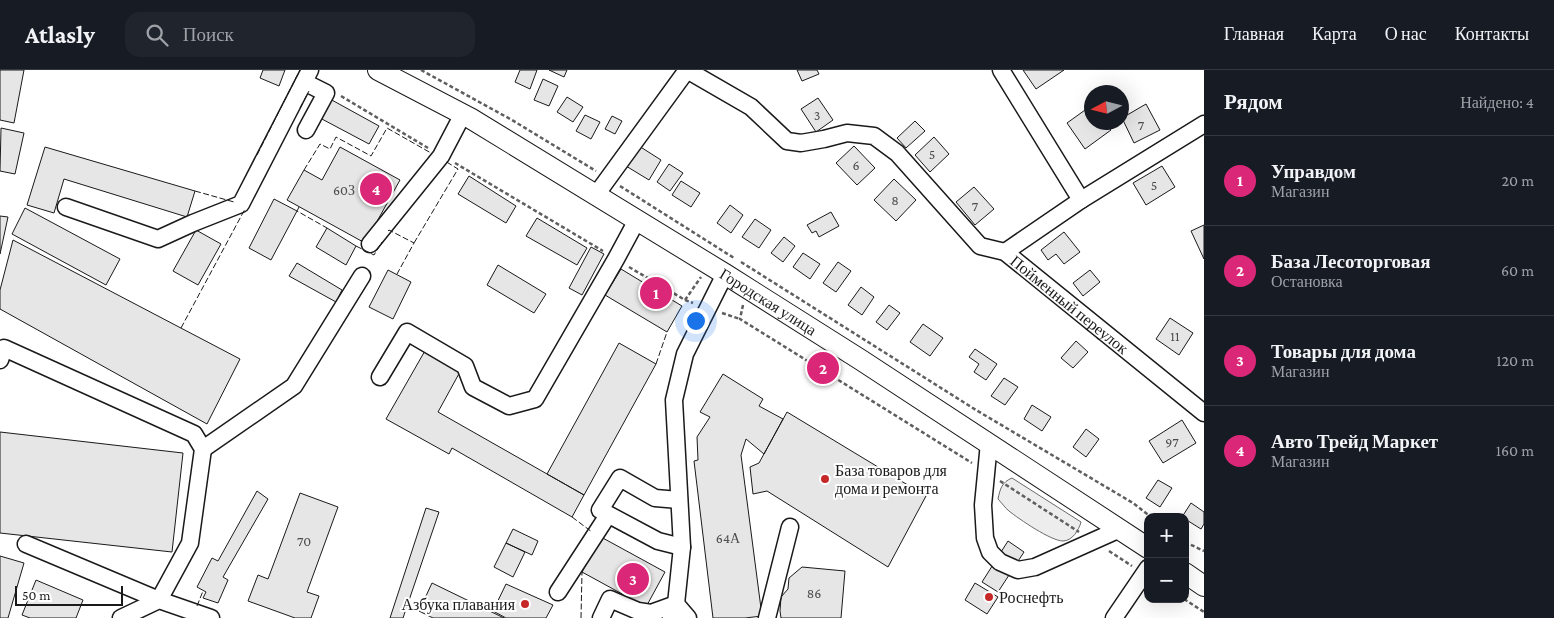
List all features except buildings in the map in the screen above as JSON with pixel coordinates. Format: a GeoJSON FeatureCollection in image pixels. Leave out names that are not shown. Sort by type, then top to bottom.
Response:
{"type":"FeatureCollection","features":[{"type":"Feature","properties":{"kind":"main road","name":"Городская улица"},"geometry":{"type":"LineString","coordinates":[[378,70],[463,114],[748,288],[1144,545]]}},
{"type":"Feature","properties":{"kind":"main road"},"geometry":{"type":"LineString","coordinates":[[1189,576],[1204,586]]}},
{"type":"Feature","properties":{"kind":"street"},"geometry":{"type":"LineString","coordinates":[[596,195],[687,70]]}},
{"type":"Feature","properties":{"kind":"street","name":"Пойменный переулок"},"geometry":{"type":"LineString","coordinates":[[687,70],[751,106],[788,141],[801,144],[847,133],[874,136],[897,153],[980,246],[1005,252],[1204,413]]}},
{"type":"Feature","properties":{"kind":"street"},"geometry":{"type":"LineString","coordinates":[[1000,70],[1081,200]]}},
{"type":"Feature","properties":{"kind":"street"},"geometry":{"type":"LineString","coordinates":[[66,207],[158,239],[192,223],[241,204],[307,76],[326,93],[306,130]]}},
{"type":"Feature","properties":{"kind":"street"},"geometry":{"type":"LineString","coordinates":[[370,244],[441,156],[463,114]]}},
{"type":"Feature","properties":{"kind":"street"},"geometry":{"type":"LineString","coordinates":[[1005,252],[1081,200],[1204,124]]}},
{"type":"Feature","properties":{"kind":"street"},"geometry":{"type":"LineString","coordinates":[[380,377],[407,332],[465,366],[473,387],[510,406],[535,399],[637,220]]}},
{"type":"Feature","properties":{"kind":"street"},"geometry":{"type":"LineString","coordinates":[[674,611],[682,547],[674,400],[685,354],[725,274]]}},
{"type":"Feature","properties":{"kind":"street"},"geometry":{"type":"LineString","coordinates":[[203,450],[294,386],[362,276]]}},
{"type":"Feature","properties":{"kind":"street"},"geometry":{"type":"LineString","coordinates":[[0,360],[4,348],[194,434],[203,450],[190,543],[159,600],[121,618]]}},
{"type":"Feature","properties":{"kind":"street"},"geometry":{"type":"LineString","coordinates":[[989,443],[983,505],[985,538],[990,552],[1000,562],[1018,570],[1035,568],[1120,529]]}},
{"type":"Feature","properties":{"kind":"street"},"geometry":{"type":"LineString","coordinates":[[679,500],[655,498],[620,478],[600,510],[658,541],[682,547]]}},
{"type":"Feature","properties":{"kind":"street"},"geometry":{"type":"LineString","coordinates":[[558,592],[608,515]]}},
{"type":"Feature","properties":{"kind":"street"},"geometry":{"type":"LineString","coordinates":[[766,618],[790,527]]}},
{"type":"Feature","properties":{"kind":"street"},"geometry":{"type":"LineString","coordinates":[[26,544],[159,600],[211,618]]}},
{"type":"Feature","properties":{"kind":"street"},"geometry":{"type":"LineString","coordinates":[[1114,618],[1144,574]]}},
{"type":"Feature","properties":{"kind":"street"},"geometry":{"type":"LineString","coordinates":[[602,618],[610,599],[650,616],[674,611],[688,618]]}},
{"type":"Feature","properties":{"kind":"path"},"geometry":{"type":"LineString","coordinates":[[421,70],[512,120],[976,410],[1133,503],[1146,513]]}},
{"type":"Feature","properties":{"kind":"path"},"geometry":{"type":"LineString","coordinates":[[340,96],[684,300],[740,319],[1094,541],[1144,570]]}},
{"type":"Feature","properties":{"kind":"path"},"geometry":{"type":"LineString","coordinates":[[740,319],[748,288]]}},
{"type":"Feature","properties":{"kind":"path"},"geometry":{"type":"LineString","coordinates":[[1189,544],[1204,551]]}},
{"type":"Feature","properties":{"kind":"path"},"geometry":{"type":"LineString","coordinates":[[1189,602],[1204,612]]}},
{"type":"Feature","properties":{"kind":"shaded area"},"geometry":{"type":"Polygon","coordinates":[[[1012,478],[1081,522],[1075,534],[1066,541],[1058,540],[1035,529],[1008,510],[998,499],[1002,486],[1012,478]]]}},
{"type":"Feature","properties":{"kind":"fence"},"geometry":{"type":"LineString","coordinates":[[257,155],[300,70]]}},
{"type":"Feature","properties":{"kind":"fence"},"geometry":{"type":"LineString","coordinates":[[300,108],[309,91]]}},
{"type":"Feature","properties":{"kind":"fence"},"geometry":{"type":"LineString","coordinates":[[304,170],[320,144],[330,149],[336,137],[371,156],[387,128],[431,153]]}},
{"type":"Feature","properties":{"kind":"fence"},"geometry":{"type":"LineString","coordinates":[[414,243],[458,169],[445,161]]}},
{"type":"Feature","properties":{"kind":"fence"},"geometry":{"type":"LineString","coordinates":[[195,191],[234,202]]}},
{"type":"Feature","properties":{"kind":"fence"},"geometry":{"type":"LineString","coordinates":[[299,207],[297,211],[327,228]]}},
{"type":"Feature","properties":{"kind":"fence"},"geometry":{"type":"LineString","coordinates":[[181,328],[245,209]]}},
{"type":"Feature","properties":{"kind":"fence"},"geometry":{"type":"LineString","coordinates":[[388,231],[414,243],[397,274]]}},
{"type":"Feature","properties":{"kind":"fence"},"geometry":{"type":"LineString","coordinates":[[356,246],[374,255],[382,242]]}},
{"type":"Feature","properties":{"kind":"fence"},"geometry":{"type":"LineString","coordinates":[[656,364],[667,332]]}},
{"type":"Feature","properties":{"kind":"fence"},"geometry":{"type":"LineString","coordinates":[[572,517],[592,532]]}},
{"type":"Feature","properties":{"kind":"fence"},"geometry":{"type":"LineString","coordinates":[[581,618],[582,572]]}},
{"type":"Feature","properties":{"kind":"fence"},"geometry":{"type":"LineString","coordinates":[[197,606],[203,591]]}},
{"type":"Feature","properties":{"kind":"place","name":"Авто Трейд Маркет"},"geometry":{"type":"Point","coordinates":[376,189]}},
{"type":"Feature","properties":{"kind":"place","name":"Управдом"},"geometry":{"type":"Point","coordinates":[656,293]}},
{"type":"Feature","properties":{"kind":"place","name":"База Лесоторговая"},"geometry":{"type":"Point","coordinates":[823,368]}},
{"type":"Feature","properties":{"kind":"place","name":"База товаров для дома и ремонта"},"geometry":{"type":"Point","coordinates":[825,479]}},
{"type":"Feature","properties":{"kind":"place","name":"Товары для дома"},"geometry":{"type":"Point","coordinates":[633,579]}},
{"type":"Feature","properties":{"kind":"place","name":"Роснефть"},"geometry":{"type":"Point","coordinates":[989,597]}},
{"type":"Feature","properties":{"kind":"place","name":"Азбука плавания"},"geometry":{"type":"Point","coordinates":[525,604]}}]}
